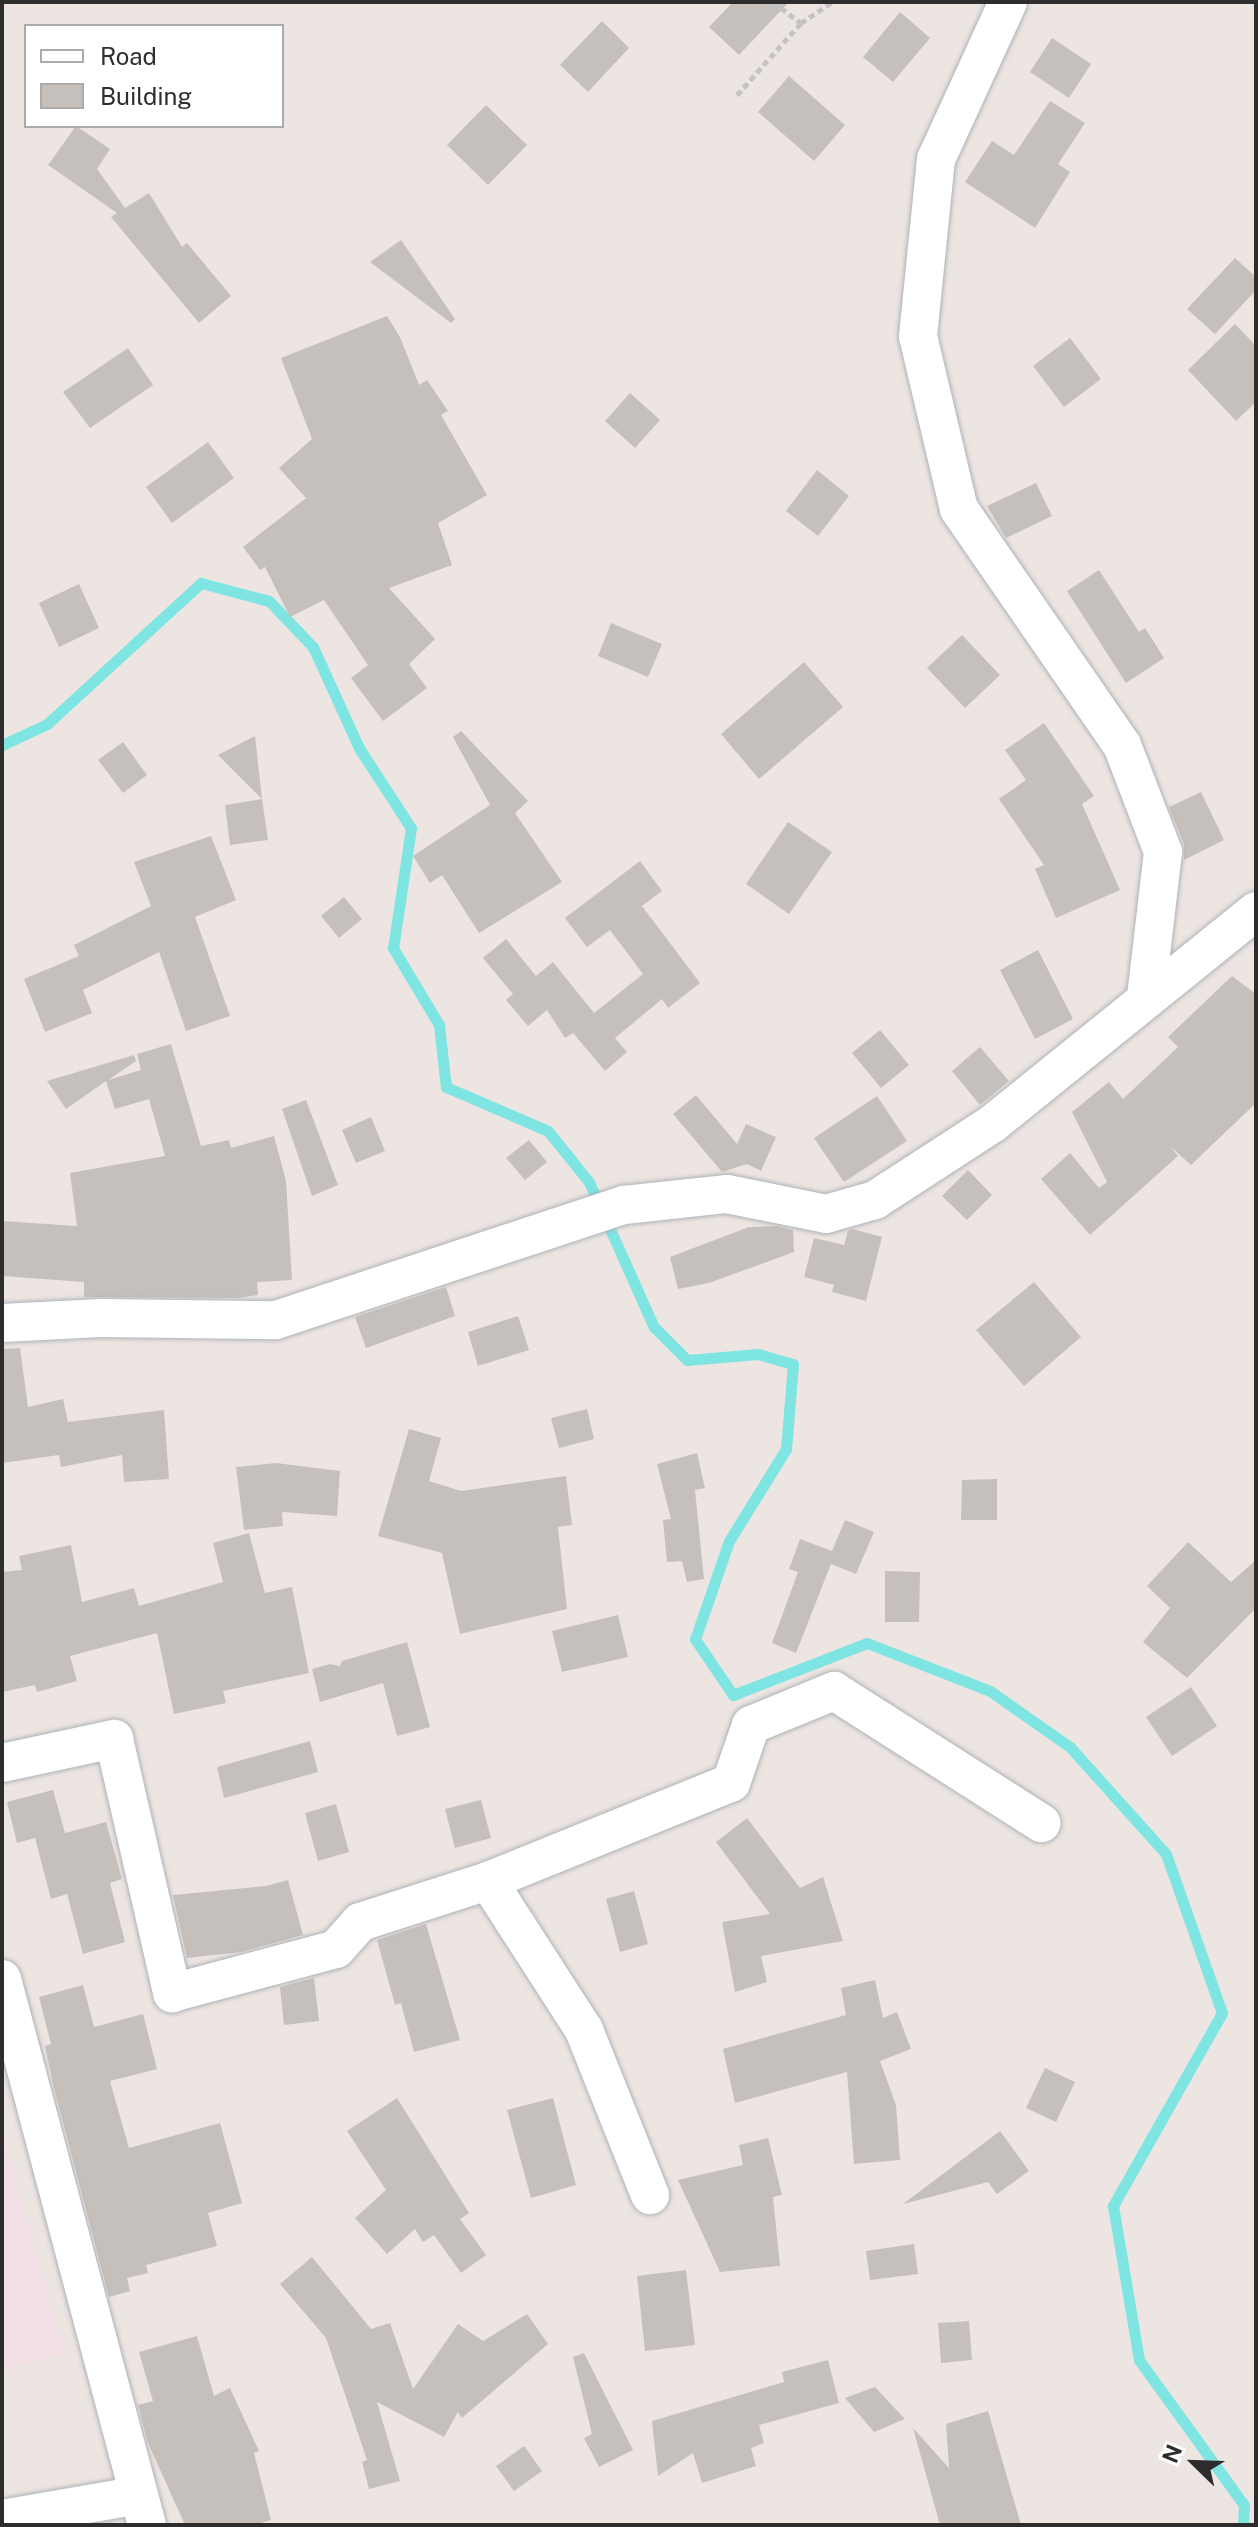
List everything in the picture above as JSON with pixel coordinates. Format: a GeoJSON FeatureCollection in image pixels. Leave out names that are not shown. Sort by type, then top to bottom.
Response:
{"type":"FeatureCollection","features":[{"type":"Feature","properties":{"kind":"street"},"geometry":{"type":"LineString","coordinates":[[1008,2],[936,159],[918,336],[959,509],[1122,745],[1163,852],[1146,996]]}},
{"type":"Feature","properties":{"kind":"street"},"geometry":{"type":"LineString","coordinates":[[2,1323],[101,1318],[276,1320],[572,1225],[624,1205],[727,1194],[826,1214],[875,1200],[992,1124],[1146,996],[1256,911]]}},
{"type":"Feature","properties":{"kind":"street"},"geometry":{"type":"LineString","coordinates":[[2,1763],[114,1739],[172,1993],[336,1949],[360,1922],[488,1881],[731,1783],[751,1725],[834,1691],[1041,1823]]}},
{"type":"Feature","properties":{"kind":"street"},"geometry":{"type":"LineString","coordinates":[[488,1881],[584,2030],[650,2195]]}},
{"type":"Feature","properties":{"kind":"street"},"geometry":{"type":"LineString","coordinates":[[2,1979],[143,2510],[2,2519]]}},
{"type":"Feature","properties":{"kind":"path"},"geometry":{"type":"LineString","coordinates":[[773,2],[801,23]]}},
{"type":"Feature","properties":{"kind":"path"},"geometry":{"type":"LineString","coordinates":[[737,95],[801,23],[832,2]]}},
{"type":"Feature","properties":{"kind":"shaded area"},"geometry":{"type":"Polygon","coordinates":[[[2,2130],[64,2352],[2,2372],[2,2130]]]}},
{"type":"Feature","properties":{"kind":"building"},"geometry":{"type":"Polygon","coordinates":[[[733,2],[789,2],[739,55],[709,27],[733,2]]]}},
{"type":"Feature","properties":{"kind":"building"},"geometry":{"type":"Polygon","coordinates":[[[900,12],[930,38],[893,82],[863,57],[900,12]]]}},
{"type":"Feature","properties":{"kind":"building"},"geometry":{"type":"Polygon","coordinates":[[[602,21],[629,48],[588,92],[560,65],[602,21]]]}},
{"type":"Feature","properties":{"kind":"building"},"geometry":{"type":"Polygon","coordinates":[[[1052,38],[1091,64],[1069,98],[1030,72],[1052,38]]]}},
{"type":"Feature","properties":{"kind":"building"},"geometry":{"type":"Polygon","coordinates":[[[789,76],[845,125],[814,161],[758,112],[789,76]]]}},
{"type":"Feature","properties":{"kind":"building"},"geometry":{"type":"Polygon","coordinates":[[[1050,101],[1085,123],[1058,164],[1070,172],[1035,228],[965,182],[992,141],[1014,155],[1050,101]]]}},
{"type":"Feature","properties":{"kind":"building"},"geometry":{"type":"Polygon","coordinates":[[[486,105],[527,145],[488,185],[447,145],[486,105]]]}},
{"type":"Feature","properties":{"kind":"building"},"geometry":{"type":"Polygon","coordinates":[[[75,128],[110,149],[97,169],[125,208],[149,193],[182,247],[187,243],[231,296],[199,323],[111,217],[117,213],[48,165],[75,128]]]}},
{"type":"Feature","properties":{"kind":"building"},"geometry":{"type":"Polygon","coordinates":[[[401,240],[455,319],[451,323],[370,262],[401,240]]]}},
{"type":"Feature","properties":{"kind":"building"},"geometry":{"type":"Polygon","coordinates":[[[1235,258],[1256,277],[1256,290],[1215,334],[1187,309],[1235,258]]]}},
{"type":"Feature","properties":{"kind":"building"},"geometry":{"type":"Polygon","coordinates":[[[387,316],[400,337],[419,385],[427,380],[448,411],[441,415],[487,495],[438,523],[452,565],[389,588],[435,639],[409,664],[427,688],[383,721],[351,678],[368,665],[324,600],[290,617],[265,567],[260,570],[243,547],[306,498],[279,468],[312,439],[281,358],[387,316]]]}},
{"type":"Feature","properties":{"kind":"building"},"geometry":{"type":"Polygon","coordinates":[[[1235,324],[1256,346],[1256,402],[1236,421],[1188,370],[1235,324]]]}},
{"type":"Feature","properties":{"kind":"building"},"geometry":{"type":"Polygon","coordinates":[[[1070,338],[1101,379],[1064,407],[1033,366],[1070,338]]]}},
{"type":"Feature","properties":{"kind":"building"},"geometry":{"type":"Polygon","coordinates":[[[128,348],[153,385],[90,428],[63,392],[128,348]]]}},
{"type":"Feature","properties":{"kind":"building"},"geometry":{"type":"Polygon","coordinates":[[[630,393],[660,420],[635,448],[605,421],[630,393]]]}},
{"type":"Feature","properties":{"kind":"building"},"geometry":{"type":"Polygon","coordinates":[[[208,442],[234,478],[172,523],[146,487],[208,442]]]}},
{"type":"Feature","properties":{"kind":"building"},"geometry":{"type":"Polygon","coordinates":[[[817,470],[849,496],[818,536],[786,511],[817,470]]]}},
{"type":"Feature","properties":{"kind":"building"},"geometry":{"type":"Polygon","coordinates":[[[1036,483],[1052,516],[1006,538],[987,506],[1036,483]]]}},
{"type":"Feature","properties":{"kind":"building"},"geometry":{"type":"Polygon","coordinates":[[[1099,570],[1139,632],[1145,628],[1164,658],[1126,683],[1067,591],[1099,570]]]}},
{"type":"Feature","properties":{"kind":"building"},"geometry":{"type":"Polygon","coordinates":[[[79,584],[99,628],[59,647],[39,603],[79,584]]]}},
{"type":"Feature","properties":{"kind":"building"},"geometry":{"type":"Polygon","coordinates":[[[611,623],[662,644],[648,677],[598,656],[611,623]]]}},
{"type":"Feature","properties":{"kind":"building"},"geometry":{"type":"Polygon","coordinates":[[[962,635],[1000,675],[965,708],[927,668],[962,635]]]}},
{"type":"Feature","properties":{"kind":"building"},"geometry":{"type":"Polygon","coordinates":[[[804,662],[843,707],[759,779],[721,734],[804,662]]]}},
{"type":"Feature","properties":{"kind":"building"},"geometry":{"type":"Polygon","coordinates":[[[1044,723],[1094,796],[1082,804],[1120,890],[1056,918],[1035,869],[1044,865],[999,799],[1026,780],[1005,750],[1044,723]]]}},
{"type":"Feature","properties":{"kind":"building"},"geometry":{"type":"Polygon","coordinates":[[[461,731],[528,801],[515,813],[562,882],[479,933],[442,875],[430,883],[413,856],[490,805],[453,737],[461,731]]]}},
{"type":"Feature","properties":{"kind":"building"},"geometry":{"type":"Polygon","coordinates":[[[255,736],[262,799],[218,755],[255,736]]]}},
{"type":"Feature","properties":{"kind":"building"},"geometry":{"type":"Polygon","coordinates":[[[123,742],[147,775],[123,793],[98,760],[123,742]]]}},
{"type":"Feature","properties":{"kind":"building"},"geometry":{"type":"Polygon","coordinates":[[[1201,792],[1224,840],[1184,860],[1184,844],[1169,807],[1201,792]]]}},
{"type":"Feature","properties":{"kind":"building"},"geometry":{"type":"Polygon","coordinates":[[[262,799],[268,840],[230,845],[225,805],[262,799]]]}},
{"type":"Feature","properties":{"kind":"building"},"geometry":{"type":"Polygon","coordinates":[[[788,822],[832,852],[789,914],[746,884],[788,822]]]}},
{"type":"Feature","properties":{"kind":"building"},"geometry":{"type":"Polygon","coordinates":[[[211,836],[236,900],[195,917],[230,1016],[186,1031],[159,952],[83,990],[92,1013],[45,1032],[24,979],[79,956],[74,945],[151,906],[134,862],[211,836]]]}},
{"type":"Feature","properties":{"kind":"building"},"geometry":{"type":"Polygon","coordinates":[[[640,861],[662,891],[642,906],[700,983],[668,1008],[662,999],[615,1038],[627,1052],[605,1071],[573,1033],[565,1038],[547,1010],[528,1026],[506,1000],[513,994],[483,958],[506,939],[536,976],[553,962],[594,1013],[643,974],[610,930],[587,947],[565,918],[640,861]]]}},
{"type":"Feature","properties":{"kind":"building"},"geometry":{"type":"Polygon","coordinates":[[[344,897],[362,919],[339,938],[321,916],[344,897]]]}},
{"type":"Feature","properties":{"kind":"building"},"geometry":{"type":"Polygon","coordinates":[[[1038,950],[1073,1019],[1035,1039],[1000,970],[1038,950]]]}},
{"type":"Feature","properties":{"kind":"building"},"geometry":{"type":"Polygon","coordinates":[[[1232,976],[1256,994],[1256,1103],[1191,1165],[1171,1147],[1178,1156],[1090,1235],[1041,1179],[1070,1153],[1099,1188],[1107,1182],[1072,1112],[1109,1082],[1123,1099],[1178,1047],[1168,1037],[1232,976]]]}},
{"type":"Feature","properties":{"kind":"building"},"geometry":{"type":"Polygon","coordinates":[[[880,1030],[909,1065],[881,1088],[852,1053],[880,1030]]]}},
{"type":"Feature","properties":{"kind":"building"},"geometry":{"type":"Polygon","coordinates":[[[171,1044],[201,1146],[229,1140],[231,1148],[274,1136],[286,1181],[292,1280],[257,1282],[258,1295],[237,1298],[84,1297],[84,1282],[2,1276],[2,1221],[77,1226],[70,1173],[165,1156],[149,1099],[115,1109],[106,1081],[66,1109],[47,1081],[134,1055],[136,1061],[108,1080],[141,1070],[137,1054],[171,1044]]]}},
{"type":"Feature","properties":{"kind":"building"},"geometry":{"type":"Polygon","coordinates":[[[980,1047],[1009,1081],[980,1105],[952,1071],[980,1047]]]}},
{"type":"Feature","properties":{"kind":"building"},"geometry":{"type":"Polygon","coordinates":[[[696,1095],[737,1144],[746,1124],[776,1137],[761,1171],[747,1164],[722,1172],[673,1114],[696,1095]]]}},
{"type":"Feature","properties":{"kind":"building"},"geometry":{"type":"Polygon","coordinates":[[[877,1096],[907,1141],[844,1182],[814,1138],[877,1096]]]}},
{"type":"Feature","properties":{"kind":"building"},"geometry":{"type":"Polygon","coordinates":[[[306,1100],[338,1185],[312,1196],[282,1109],[306,1100]]]}},
{"type":"Feature","properties":{"kind":"building"},"geometry":{"type":"Polygon","coordinates":[[[371,1117],[385,1151],[356,1163],[342,1130],[371,1117]]]}},
{"type":"Feature","properties":{"kind":"building"},"geometry":{"type":"Polygon","coordinates":[[[529,1140],[547,1162],[525,1180],[506,1158],[529,1140]]]}},
{"type":"Feature","properties":{"kind":"building"},"geometry":{"type":"Polygon","coordinates":[[[968,1170],[992,1195],[967,1220],[942,1196],[968,1170]]]}},
{"type":"Feature","properties":{"kind":"building"},"geometry":{"type":"Polygon","coordinates":[[[777,1226],[793,1230],[794,1252],[709,1283],[678,1289],[670,1257],[749,1227],[777,1226]]]}},
{"type":"Feature","properties":{"kind":"building"},"geometry":{"type":"Polygon","coordinates":[[[852,1229],[882,1237],[866,1301],[832,1292],[834,1285],[804,1277],[814,1238],[844,1245],[848,1231],[852,1229]]]}},
{"type":"Feature","properties":{"kind":"building"},"geometry":{"type":"Polygon","coordinates":[[[1034,1282],[1081,1337],[1024,1386],[976,1330],[1034,1282]]]}},
{"type":"Feature","properties":{"kind":"building"},"geometry":{"type":"Polygon","coordinates":[[[446,1287],[455,1316],[366,1348],[355,1317],[446,1287]]]}},
{"type":"Feature","properties":{"kind":"building"},"geometry":{"type":"Polygon","coordinates":[[[518,1316],[529,1350],[478,1366],[468,1332],[518,1316]]]}},
{"type":"Feature","properties":{"kind":"building"},"geometry":{"type":"Polygon","coordinates":[[[20,1348],[28,1407],[63,1399],[68,1422],[164,1410],[169,1479],[124,1482],[122,1455],[61,1467],[59,1455],[2,1463],[2,1349],[20,1348]]]}},
{"type":"Feature","properties":{"kind":"building"},"geometry":{"type":"Polygon","coordinates":[[[587,1409],[594,1439],[559,1448],[551,1418],[587,1409]]]}},
{"type":"Feature","properties":{"kind":"building"},"geometry":{"type":"Polygon","coordinates":[[[409,1429],[441,1438],[429,1481],[461,1491],[566,1476],[572,1525],[558,1527],[567,1609],[460,1634],[442,1553],[378,1536],[409,1429]]]}},
{"type":"Feature","properties":{"kind":"building"},"geometry":{"type":"Polygon","coordinates":[[[697,1453],[705,1488],[695,1490],[704,1579],[687,1582],[682,1561],[667,1562],[663,1520],[671,1519],[657,1464],[697,1453]]]}},
{"type":"Feature","properties":{"kind":"building"},"geometry":{"type":"Polygon","coordinates":[[[276,1463],[340,1471],[337,1516],[282,1512],[283,1526],[244,1530],[236,1467],[276,1463]]]}},
{"type":"Feature","properties":{"kind":"building"},"geometry":{"type":"Polygon","coordinates":[[[997,1479],[997,1520],[961,1520],[962,1480],[997,1479]]]}},
{"type":"Feature","properties":{"kind":"building"},"geometry":{"type":"Polygon","coordinates":[[[845,1520],[874,1532],[856,1574],[831,1564],[796,1653],[772,1643],[798,1572],[789,1569],[800,1539],[832,1551],[845,1520]]]}},
{"type":"Feature","properties":{"kind":"building"},"geometry":{"type":"Polygon","coordinates":[[[249,1533],[265,1593],[292,1587],[309,1673],[223,1691],[226,1703],[174,1714],[157,1633],[70,1656],[77,1681],[37,1692],[35,1685],[2,1692],[2,1572],[22,1570],[19,1556],[71,1545],[82,1602],[134,1588],[139,1606],[223,1582],[213,1543],[249,1533]]]}},
{"type":"Feature","properties":{"kind":"building"},"geometry":{"type":"Polygon","coordinates":[[[1188,1542],[1231,1582],[1256,1560],[1256,1608],[1187,1678],[1143,1642],[1170,1608],[1147,1586],[1188,1542]]]}},
{"type":"Feature","properties":{"kind":"building"},"geometry":{"type":"Polygon","coordinates":[[[885,1571],[920,1572],[919,1622],[885,1622],[885,1571]]]}},
{"type":"Feature","properties":{"kind":"building"},"geometry":{"type":"Polygon","coordinates":[[[618,1615],[628,1657],[562,1672],[552,1631],[618,1615]]]}},
{"type":"Feature","properties":{"kind":"building"},"geometry":{"type":"Polygon","coordinates":[[[407,1642],[430,1727],[397,1736],[383,1683],[320,1702],[312,1669],[330,1664],[340,1666],[342,1661],[407,1642]]]}},
{"type":"Feature","properties":{"kind":"building"},"geometry":{"type":"Polygon","coordinates":[[[1191,1687],[1217,1726],[1172,1756],[1146,1717],[1191,1687]]]}},
{"type":"Feature","properties":{"kind":"building"},"geometry":{"type":"Polygon","coordinates":[[[310,1741],[318,1772],[224,1798],[217,1767],[310,1741]]]}},
{"type":"Feature","properties":{"kind":"building"},"geometry":{"type":"Polygon","coordinates":[[[53,1790],[65,1833],[106,1822],[122,1879],[110,1883],[125,1942],[83,1954],[67,1894],[51,1899],[35,1838],[17,1843],[7,1802],[53,1790]]]}},
{"type":"Feature","properties":{"kind":"building"},"geometry":{"type":"Polygon","coordinates":[[[481,1800],[491,1838],[455,1848],[445,1809],[481,1800]]]}},
{"type":"Feature","properties":{"kind":"building"},"geometry":{"type":"Polygon","coordinates":[[[336,1804],[349,1852],[318,1861],[305,1813],[336,1804]]]}},
{"type":"Feature","properties":{"kind":"building"},"geometry":{"type":"Polygon","coordinates":[[[747,1818],[800,1888],[823,1877],[843,1941],[761,1956],[767,1982],[735,1992],[722,1922],[770,1914],[716,1842],[747,1818]]]}},
{"type":"Feature","properties":{"kind":"building"},"geometry":{"type":"Polygon","coordinates":[[[288,1880],[303,1935],[241,1952],[187,1958],[173,1895],[266,1886],[288,1880]]]}},
{"type":"Feature","properties":{"kind":"building"},"geometry":{"type":"Polygon","coordinates":[[[634,1891],[648,1944],[620,1952],[606,1899],[634,1891]]]}},
{"type":"Feature","properties":{"kind":"building"},"geometry":{"type":"Polygon","coordinates":[[[426,1924],[460,2040],[414,2052],[401,2003],[395,2005],[377,1940],[426,1924]]]}},
{"type":"Feature","properties":{"kind":"building"},"geometry":{"type":"Polygon","coordinates":[[[314,1978],[319,2021],[284,2025],[280,1987],[314,1978]]]}},
{"type":"Feature","properties":{"kind":"building"},"geometry":{"type":"Polygon","coordinates":[[[875,1980],[883,2018],[897,2012],[911,2049],[880,2061],[896,2105],[900,2160],[854,2164],[847,2072],[735,2103],[723,2049],[846,2015],[841,1988],[875,1980]]]}},
{"type":"Feature","properties":{"kind":"building"},"geometry":{"type":"Polygon","coordinates":[[[83,1985],[94,2027],[143,2014],[157,2069],[110,2081],[129,2148],[220,2123],[242,2203],[208,2213],[217,2246],[146,2265],[148,2273],[127,2278],[130,2291],[109,2297],[54,2088],[45,2046],[51,2044],[39,1997],[83,1985]]]}},
{"type":"Feature","properties":{"kind":"building"},"geometry":{"type":"Polygon","coordinates":[[[1045,2068],[1075,2082],[1056,2122],[1026,2108],[1045,2068]]]}},
{"type":"Feature","properties":{"kind":"building"},"geometry":{"type":"Polygon","coordinates":[[[397,2098],[469,2213],[460,2219],[486,2255],[461,2273],[434,2235],[423,2242],[415,2229],[387,2254],[355,2218],[386,2190],[347,2131],[397,2098]]]}},
{"type":"Feature","properties":{"kind":"building"},"geometry":{"type":"Polygon","coordinates":[[[553,2098],[576,2185],[531,2198],[507,2110],[553,2098]]]}},
{"type":"Feature","properties":{"kind":"building"},"geometry":{"type":"Polygon","coordinates":[[[1000,2131],[1029,2171],[997,2194],[988,2182],[903,2204],[1000,2131]]]}},
{"type":"Feature","properties":{"kind":"building"},"geometry":{"type":"Polygon","coordinates":[[[768,2138],[782,2195],[773,2197],[780,2266],[720,2272],[678,2180],[743,2165],[739,2145],[768,2138]]]}},
{"type":"Feature","properties":{"kind":"building"},"geometry":{"type":"Polygon","coordinates":[[[914,2244],[918,2274],[870,2280],[866,2251],[914,2244]]]}},
{"type":"Feature","properties":{"kind":"building"},"geometry":{"type":"Polygon","coordinates":[[[312,2257],[371,2329],[390,2323],[413,2389],[458,2324],[483,2341],[527,2314],[548,2344],[462,2418],[458,2412],[444,2437],[377,2402],[400,2481],[369,2489],[362,2462],[367,2460],[326,2338],[280,2284],[312,2257]]]}},
{"type":"Feature","properties":{"kind":"building"},"geometry":{"type":"Polygon","coordinates":[[[686,2270],[695,2345],[645,2351],[637,2276],[686,2270]]]}},
{"type":"Feature","properties":{"kind":"building"},"geometry":{"type":"Polygon","coordinates":[[[969,2321],[972,2360],[941,2363],[938,2323],[969,2321]]]}},
{"type":"Feature","properties":{"kind":"building"},"geometry":{"type":"Polygon","coordinates":[[[197,2336],[214,2396],[230,2388],[259,2451],[254,2453],[271,2520],[254,2525],[185,2525],[148,2443],[138,2405],[153,2401],[139,2352],[197,2336]]]}},
{"type":"Feature","properties":{"kind":"building"},"geometry":{"type":"Polygon","coordinates":[[[584,2353],[633,2450],[599,2467],[584,2438],[592,2434],[573,2357],[584,2353]]]}},
{"type":"Feature","properties":{"kind":"building"},"geometry":{"type":"Polygon","coordinates":[[[828,2360],[839,2403],[759,2425],[764,2443],[751,2448],[756,2466],[702,2483],[693,2453],[658,2476],[652,2421],[784,2382],[782,2372],[828,2360]]]}},
{"type":"Feature","properties":{"kind":"building"},"geometry":{"type":"Polygon","coordinates":[[[875,2387],[905,2419],[874,2432],[845,2398],[875,2387]]]}},
{"type":"Feature","properties":{"kind":"building"},"geometry":{"type":"Polygon","coordinates":[[[988,2411],[1021,2525],[940,2525],[913,2428],[949,2468],[946,2424],[988,2411]]]}},
{"type":"Feature","properties":{"kind":"building"},"geometry":{"type":"Polygon","coordinates":[[[524,2446],[542,2471],[514,2491],[496,2466],[524,2446]]]}},
{"type":"Feature","properties":{"kind":"waterway"},"geometry":{"type":"LineString","coordinates":[[2,745],[47,724],[201,583],[269,601],[313,647],[359,748],[411,828],[393,948],[439,1025],[446,1087],[548,1131],[589,1182],[654,1327],[687,1360],[758,1354],[793,1364],[786,1449],[729,1541],[695,1639],[733,1695],[867,1643],[990,1691],[1070,1747],[1166,1854],[1222,2013],[1113,2206],[1139,2360],[1244,2505],[1243,2525]]}}]}
